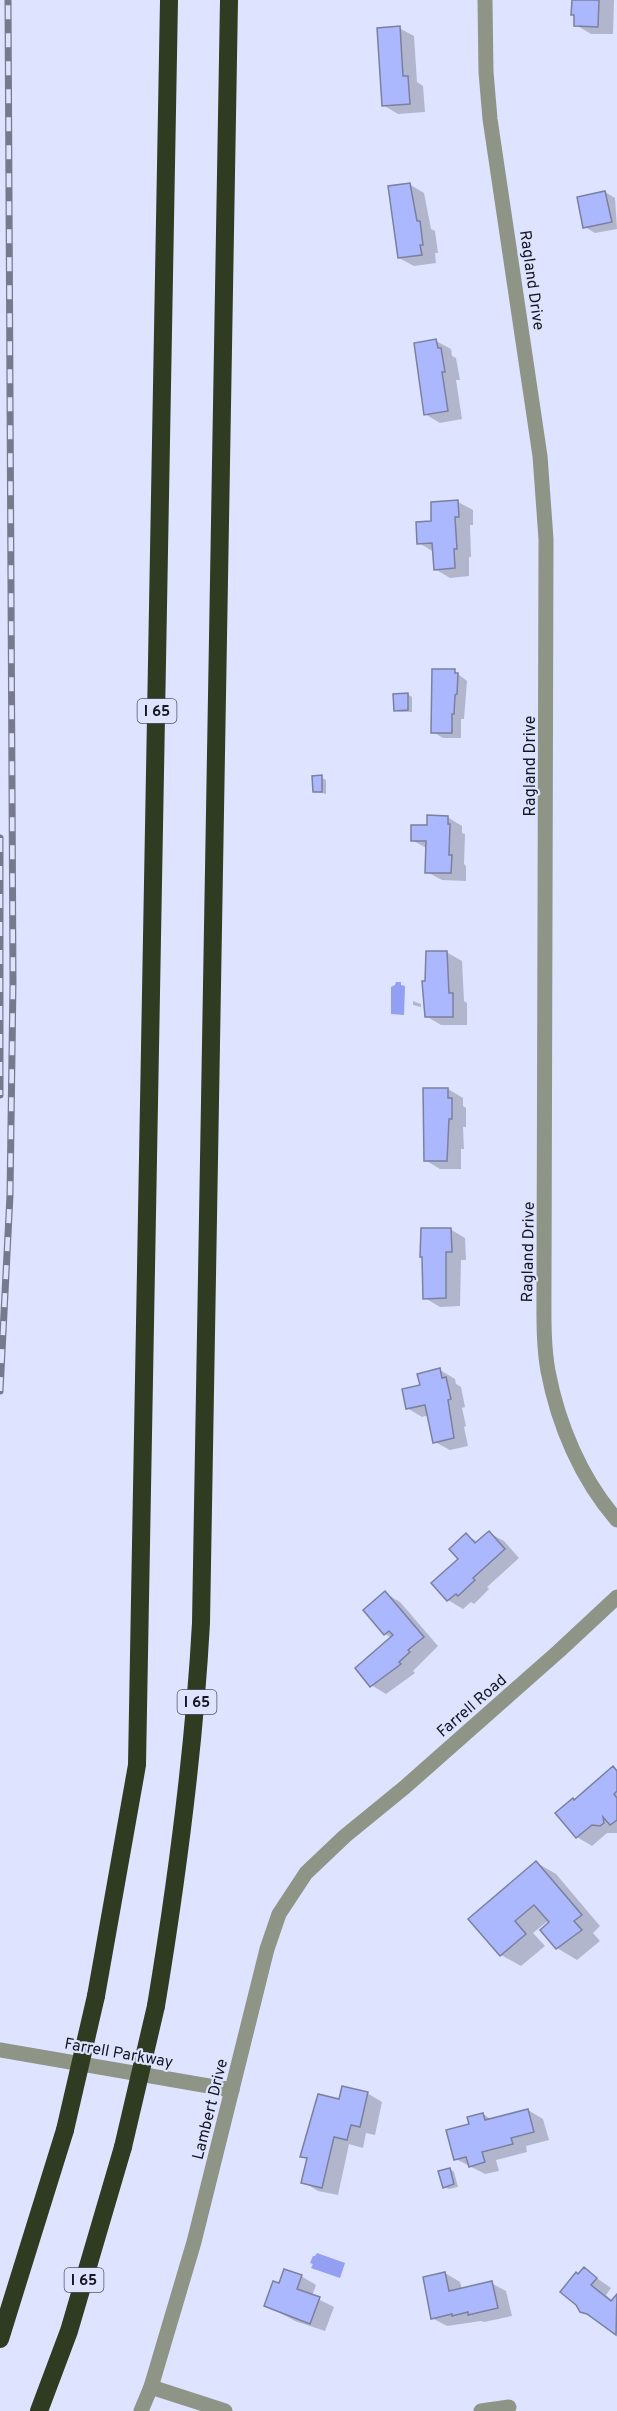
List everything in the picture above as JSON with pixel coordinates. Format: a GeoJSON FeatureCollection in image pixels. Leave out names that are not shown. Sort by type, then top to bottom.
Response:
{"type":"FeatureCollection","features":[{"type":"Feature","properties":{"kind":"highway","name":"I 65"},"geometry":{"type":"LineString","coordinates":[[0,2339],[65,2130],[96,1996],[137,1765],[169,0]]}},
{"type":"Feature","properties":{"kind":"highway","name":"I 65"},"geometry":{"type":"LineString","coordinates":[[39,2411],[69,2331],[123,2147],[156,2006],[176,1883],[192,1754],[204,1558],[230,0]]}},
{"type":"Feature","properties":{"kind":"street","name":"Ragland Drive"},"geometry":{"type":"LineString","coordinates":[[484,0],[490,119],[536,425],[545,515],[548,662],[545,1352],[556,1404],[572,1446],[598,1495],[617,1520]]}},
{"type":"Feature","properties":{"kind":"street","name":"Farrell Road"},"geometry":{"type":"LineString","coordinates":[[345,1836],[422,1772],[617,1597]]}},
{"type":"Feature","properties":{"kind":"street","name":"Lambert Drive"},"geometry":{"type":"LineString","coordinates":[[141,2411],[151,2387],[194,2242],[267,1949],[279,1914],[306,1873],[345,1836]]}},
{"type":"Feature","properties":{"kind":"street","name":"Farrell Parkway"},"geometry":{"type":"LineString","coordinates":[[0,2050],[232,2090]]}},
{"type":"Feature","properties":{"kind":"street"},"geometry":{"type":"LineString","coordinates":[[151,2387],[225,2411]]}},
{"type":"Feature","properties":{"kind":"street"},"geometry":{"type":"LineString","coordinates":[[481,2411],[509,2407]]}},
{"type":"Feature","properties":{"kind":"water"},"geometry":{"type":"Polygon","coordinates":[[[396,982],[401,982],[401,985],[405,986],[404,1015],[391,1014],[391,987],[396,982]]]}},
{"type":"Feature","properties":{"kind":"water"},"geometry":{"type":"Polygon","coordinates":[[[317,2253],[345,2263],[340,2278],[311,2268],[313,2264],[310,2263],[317,2253]]]}},
{"type":"Feature","properties":{"kind":"building"},"geometry":{"type":"Polygon","coordinates":[[[572,0],[599,0],[598,27],[574,26],[574,15],[571,15],[572,0]]]}},
{"type":"Feature","properties":{"kind":"building"},"geometry":{"type":"Polygon","coordinates":[[[400,26],[403,76],[408,76],[410,104],[382,106],[377,28],[400,26]]]}},
{"type":"Feature","properties":{"kind":"building"},"geometry":{"type":"Polygon","coordinates":[[[410,183],[417,221],[420,221],[422,255],[398,258],[388,186],[410,183]]]}},
{"type":"Feature","properties":{"kind":"building"},"geometry":{"type":"Polygon","coordinates":[[[605,191],[612,222],[583,228],[577,197],[605,191]]]}},
{"type":"Feature","properties":{"kind":"building"},"geometry":{"type":"Polygon","coordinates":[[[436,339],[438,348],[441,348],[445,372],[442,372],[448,411],[424,415],[414,343],[436,339]]]}},
{"type":"Feature","properties":{"kind":"building"},"geometry":{"type":"Polygon","coordinates":[[[458,500],[459,517],[455,517],[457,549],[454,549],[455,568],[434,570],[432,543],[417,544],[416,522],[431,521],[431,502],[458,500]]]}},
{"type":"Feature","properties":{"kind":"building"},"geometry":{"type":"Polygon","coordinates":[[[432,669],[455,669],[455,673],[458,673],[457,694],[455,695],[454,714],[452,714],[452,733],[431,733],[432,669]]]}},
{"type":"Feature","properties":{"kind":"building"},"geometry":{"type":"Polygon","coordinates":[[[408,693],[408,710],[394,711],[393,694],[408,693]]]}},
{"type":"Feature","properties":{"kind":"building"},"geometry":{"type":"Polygon","coordinates":[[[322,775],[322,792],[313,792],[312,776],[322,775]]]}},
{"type":"Feature","properties":{"kind":"building"},"geometry":{"type":"Polygon","coordinates":[[[427,815],[448,816],[449,855],[452,855],[451,873],[425,873],[426,841],[411,841],[411,825],[427,825],[427,815]]]}},
{"type":"Feature","properties":{"kind":"building"},"geometry":{"type":"Polygon","coordinates":[[[426,951],[447,951],[449,993],[453,993],[453,1017],[425,1017],[422,981],[425,981],[426,951]]]}},
{"type":"Feature","properties":{"kind":"building"},"geometry":{"type":"Polygon","coordinates":[[[423,1088],[448,1088],[448,1098],[452,1098],[447,1161],[424,1161],[423,1088]]]}},
{"type":"Feature","properties":{"kind":"building"},"geometry":{"type":"Polygon","coordinates":[[[421,1228],[451,1228],[452,1252],[446,1252],[446,1298],[423,1299],[422,1257],[420,1257],[421,1228]]]}},
{"type":"Feature","properties":{"kind":"building"},"geometry":{"type":"Polygon","coordinates":[[[440,1368],[442,1378],[446,1377],[451,1399],[448,1400],[454,1438],[433,1443],[425,1405],[406,1409],[402,1389],[420,1385],[417,1374],[440,1368]]]}},
{"type":"Feature","properties":{"kind":"building"},"geometry":{"type":"Polygon","coordinates":[[[489,1531],[505,1549],[473,1578],[475,1580],[458,1596],[456,1594],[447,1601],[431,1583],[458,1559],[449,1549],[466,1533],[475,1543],[489,1531]]]}},
{"type":"Feature","properties":{"kind":"building"},"geometry":{"type":"Polygon","coordinates":[[[385,1591],[424,1637],[408,1650],[410,1652],[399,1662],[401,1664],[370,1687],[355,1668],[393,1635],[389,1631],[384,1635],[363,1610],[385,1591]]]}},
{"type":"Feature","properties":{"kind":"building"},"geometry":{"type":"Polygon","coordinates":[[[613,1766],[617,1771],[617,1791],[614,1794],[617,1798],[617,1820],[610,1825],[603,1817],[604,1823],[600,1826],[592,1825],[576,1838],[555,1813],[573,1798],[574,1800],[613,1766]]]}},
{"type":"Feature","properties":{"kind":"building"},"geometry":{"type":"Polygon","coordinates":[[[536,1861],[582,1915],[574,1921],[582,1930],[556,1949],[540,1930],[549,1922],[534,1905],[515,1921],[526,1934],[500,1956],[468,1919],[536,1861]]]}},
{"type":"Feature","properties":{"kind":"building"},"geometry":{"type":"Polygon","coordinates":[[[342,2086],[368,2092],[360,2127],[351,2125],[347,2140],[334,2137],[322,2188],[301,2183],[307,2158],[300,2157],[318,2094],[339,2099],[342,2086]]]}},
{"type":"Feature","properties":{"kind":"building"},"geometry":{"type":"Polygon","coordinates":[[[528,2109],[534,2132],[511,2138],[513,2144],[482,2152],[485,2162],[469,2167],[466,2157],[454,2160],[446,2130],[469,2124],[467,2117],[483,2113],[485,2120],[528,2109]]]}},
{"type":"Feature","properties":{"kind":"building"},"geometry":{"type":"Polygon","coordinates":[[[450,2168],[454,2184],[443,2188],[438,2171],[450,2168]]]}},
{"type":"Feature","properties":{"kind":"building"},"geometry":{"type":"Polygon","coordinates":[[[584,2267],[597,2278],[591,2285],[611,2301],[617,2294],[616,2335],[587,2314],[580,2312],[576,2305],[560,2292],[576,2272],[578,2274],[584,2267]]]}},
{"type":"Feature","properties":{"kind":"building"},"geometry":{"type":"Polygon","coordinates":[[[284,2269],[302,2275],[297,2289],[320,2297],[310,2324],[264,2306],[273,2281],[279,2283],[284,2269]]]}},
{"type":"Feature","properties":{"kind":"building"},"geometry":{"type":"Polygon","coordinates":[[[445,2272],[449,2291],[492,2281],[498,2308],[468,2315],[468,2312],[431,2319],[423,2277],[445,2272]]]}},
{"type":"Feature","properties":{"kind":"railway"},"geometry":{"type":"LineString","coordinates":[[0,1391],[10,1195],[13,982],[8,0]]}},
{"type":"Feature","properties":{"kind":"railway"},"geometry":{"type":"LineString","coordinates":[[0,838],[0,1095]]}}]}
